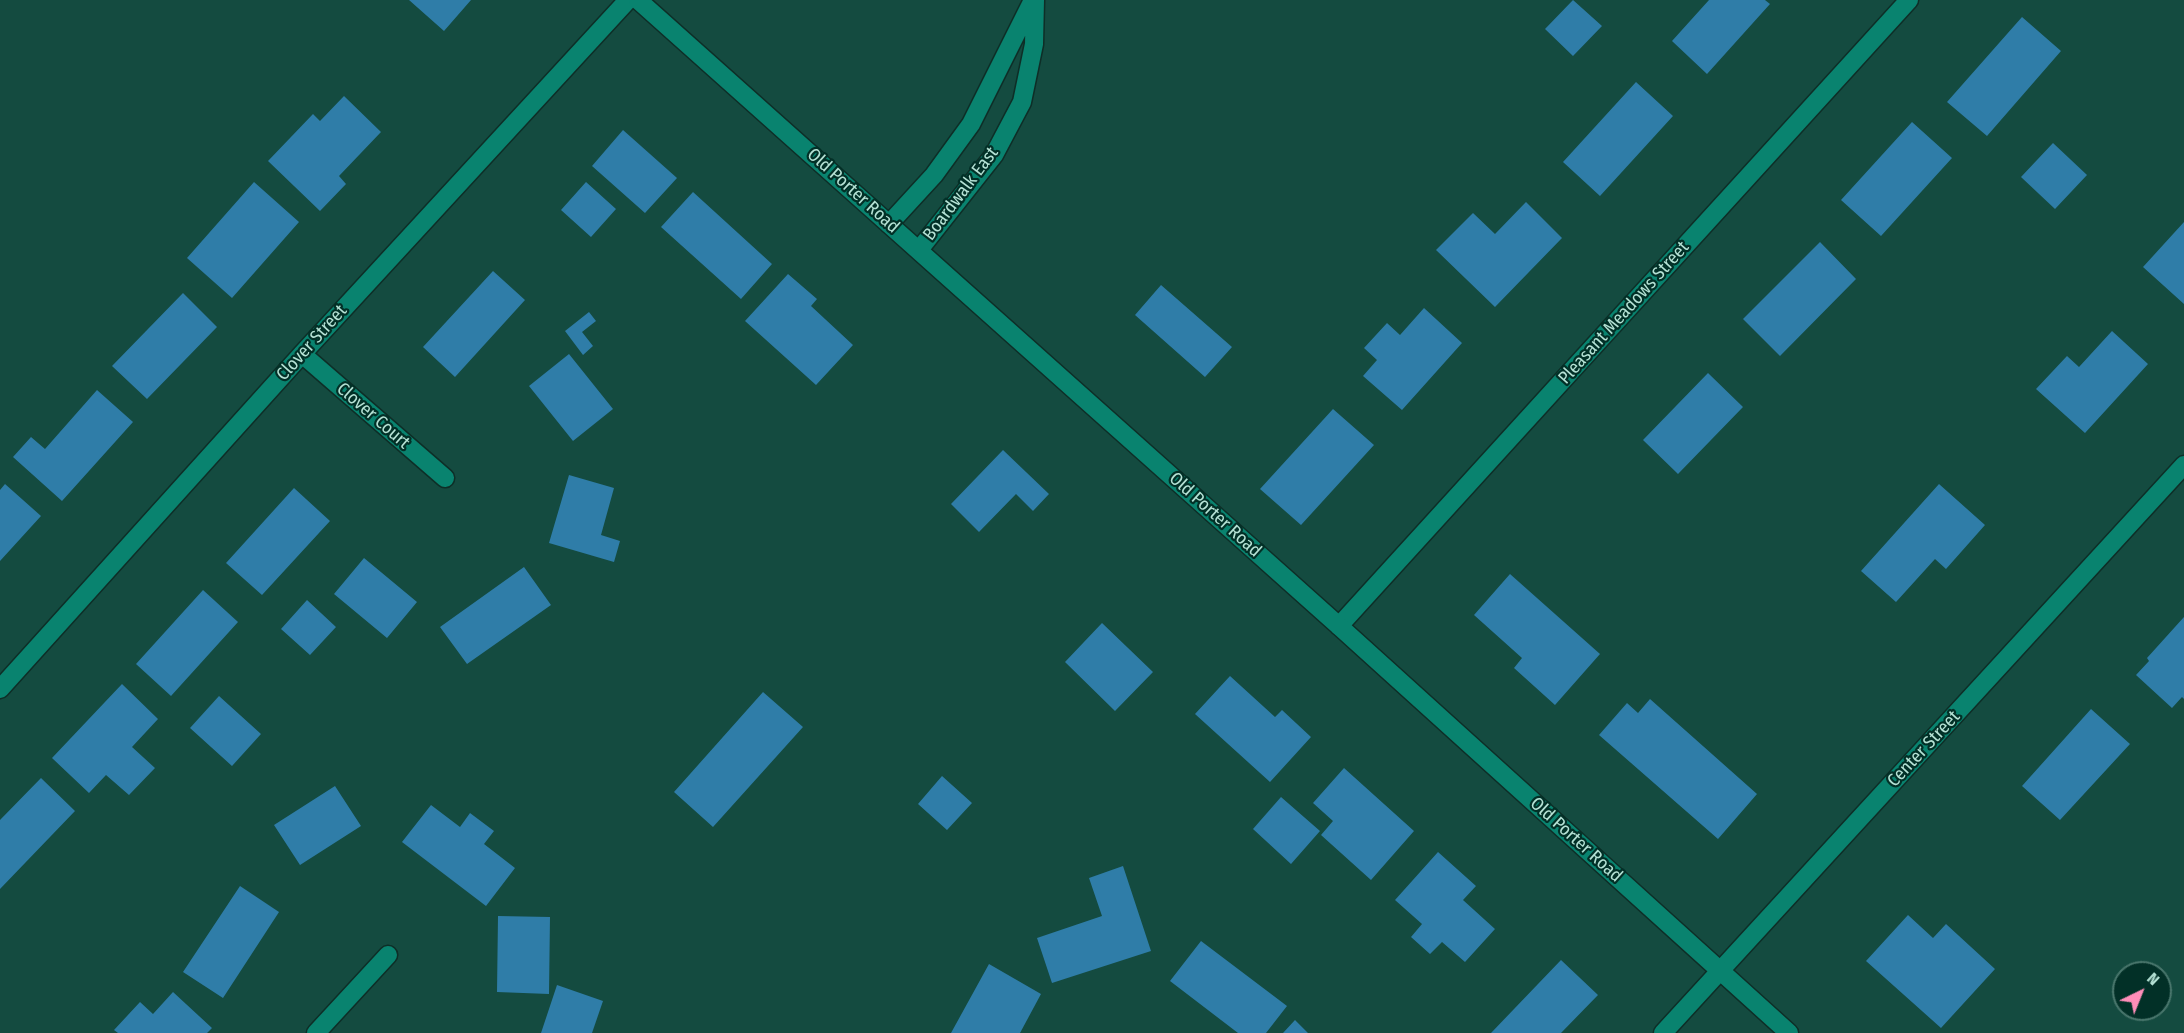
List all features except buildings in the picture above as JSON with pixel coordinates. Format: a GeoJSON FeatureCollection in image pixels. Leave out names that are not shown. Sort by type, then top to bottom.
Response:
{"type":"FeatureCollection","features":[{"type":"Feature","properties":{"kind":"street","name":"Clover Street"},"geometry":{"type":"LineString","coordinates":[[0,689],[302,354],[627,0]]}},
{"type":"Feature","properties":{"kind":"street","name":"Old Porter Road"},"geometry":{"type":"LineString","coordinates":[[638,0],[1339,626],[1789,1033]]}},
{"type":"Feature","properties":{"kind":"street","name":"Boardwalk East"},"geometry":{"type":"LineString","coordinates":[[889,224],[934,175],[971,124],[1034,0]]}},
{"type":"Feature","properties":{"kind":"street","name":"Boardwalk East"},"geometry":{"type":"LineString","coordinates":[[919,250],[994,155],[1022,102],[1034,44],[1034,0]]}},
{"type":"Feature","properties":{"kind":"street","name":"Pleasant Meadows Street"},"geometry":{"type":"LineString","coordinates":[[1339,626],[1909,0]]}},
{"type":"Feature","properties":{"kind":"street","name":"Clover Court"},"geometry":{"type":"LineString","coordinates":[[302,354],[445,478]]}},
{"type":"Feature","properties":{"kind":"street","name":"Center Street"},"geometry":{"type":"LineString","coordinates":[[1663,1033],[2184,465]]}},
{"type":"Feature","properties":{"kind":"street"},"geometry":{"type":"LineString","coordinates":[[316,1033],[388,954]]}}]}
